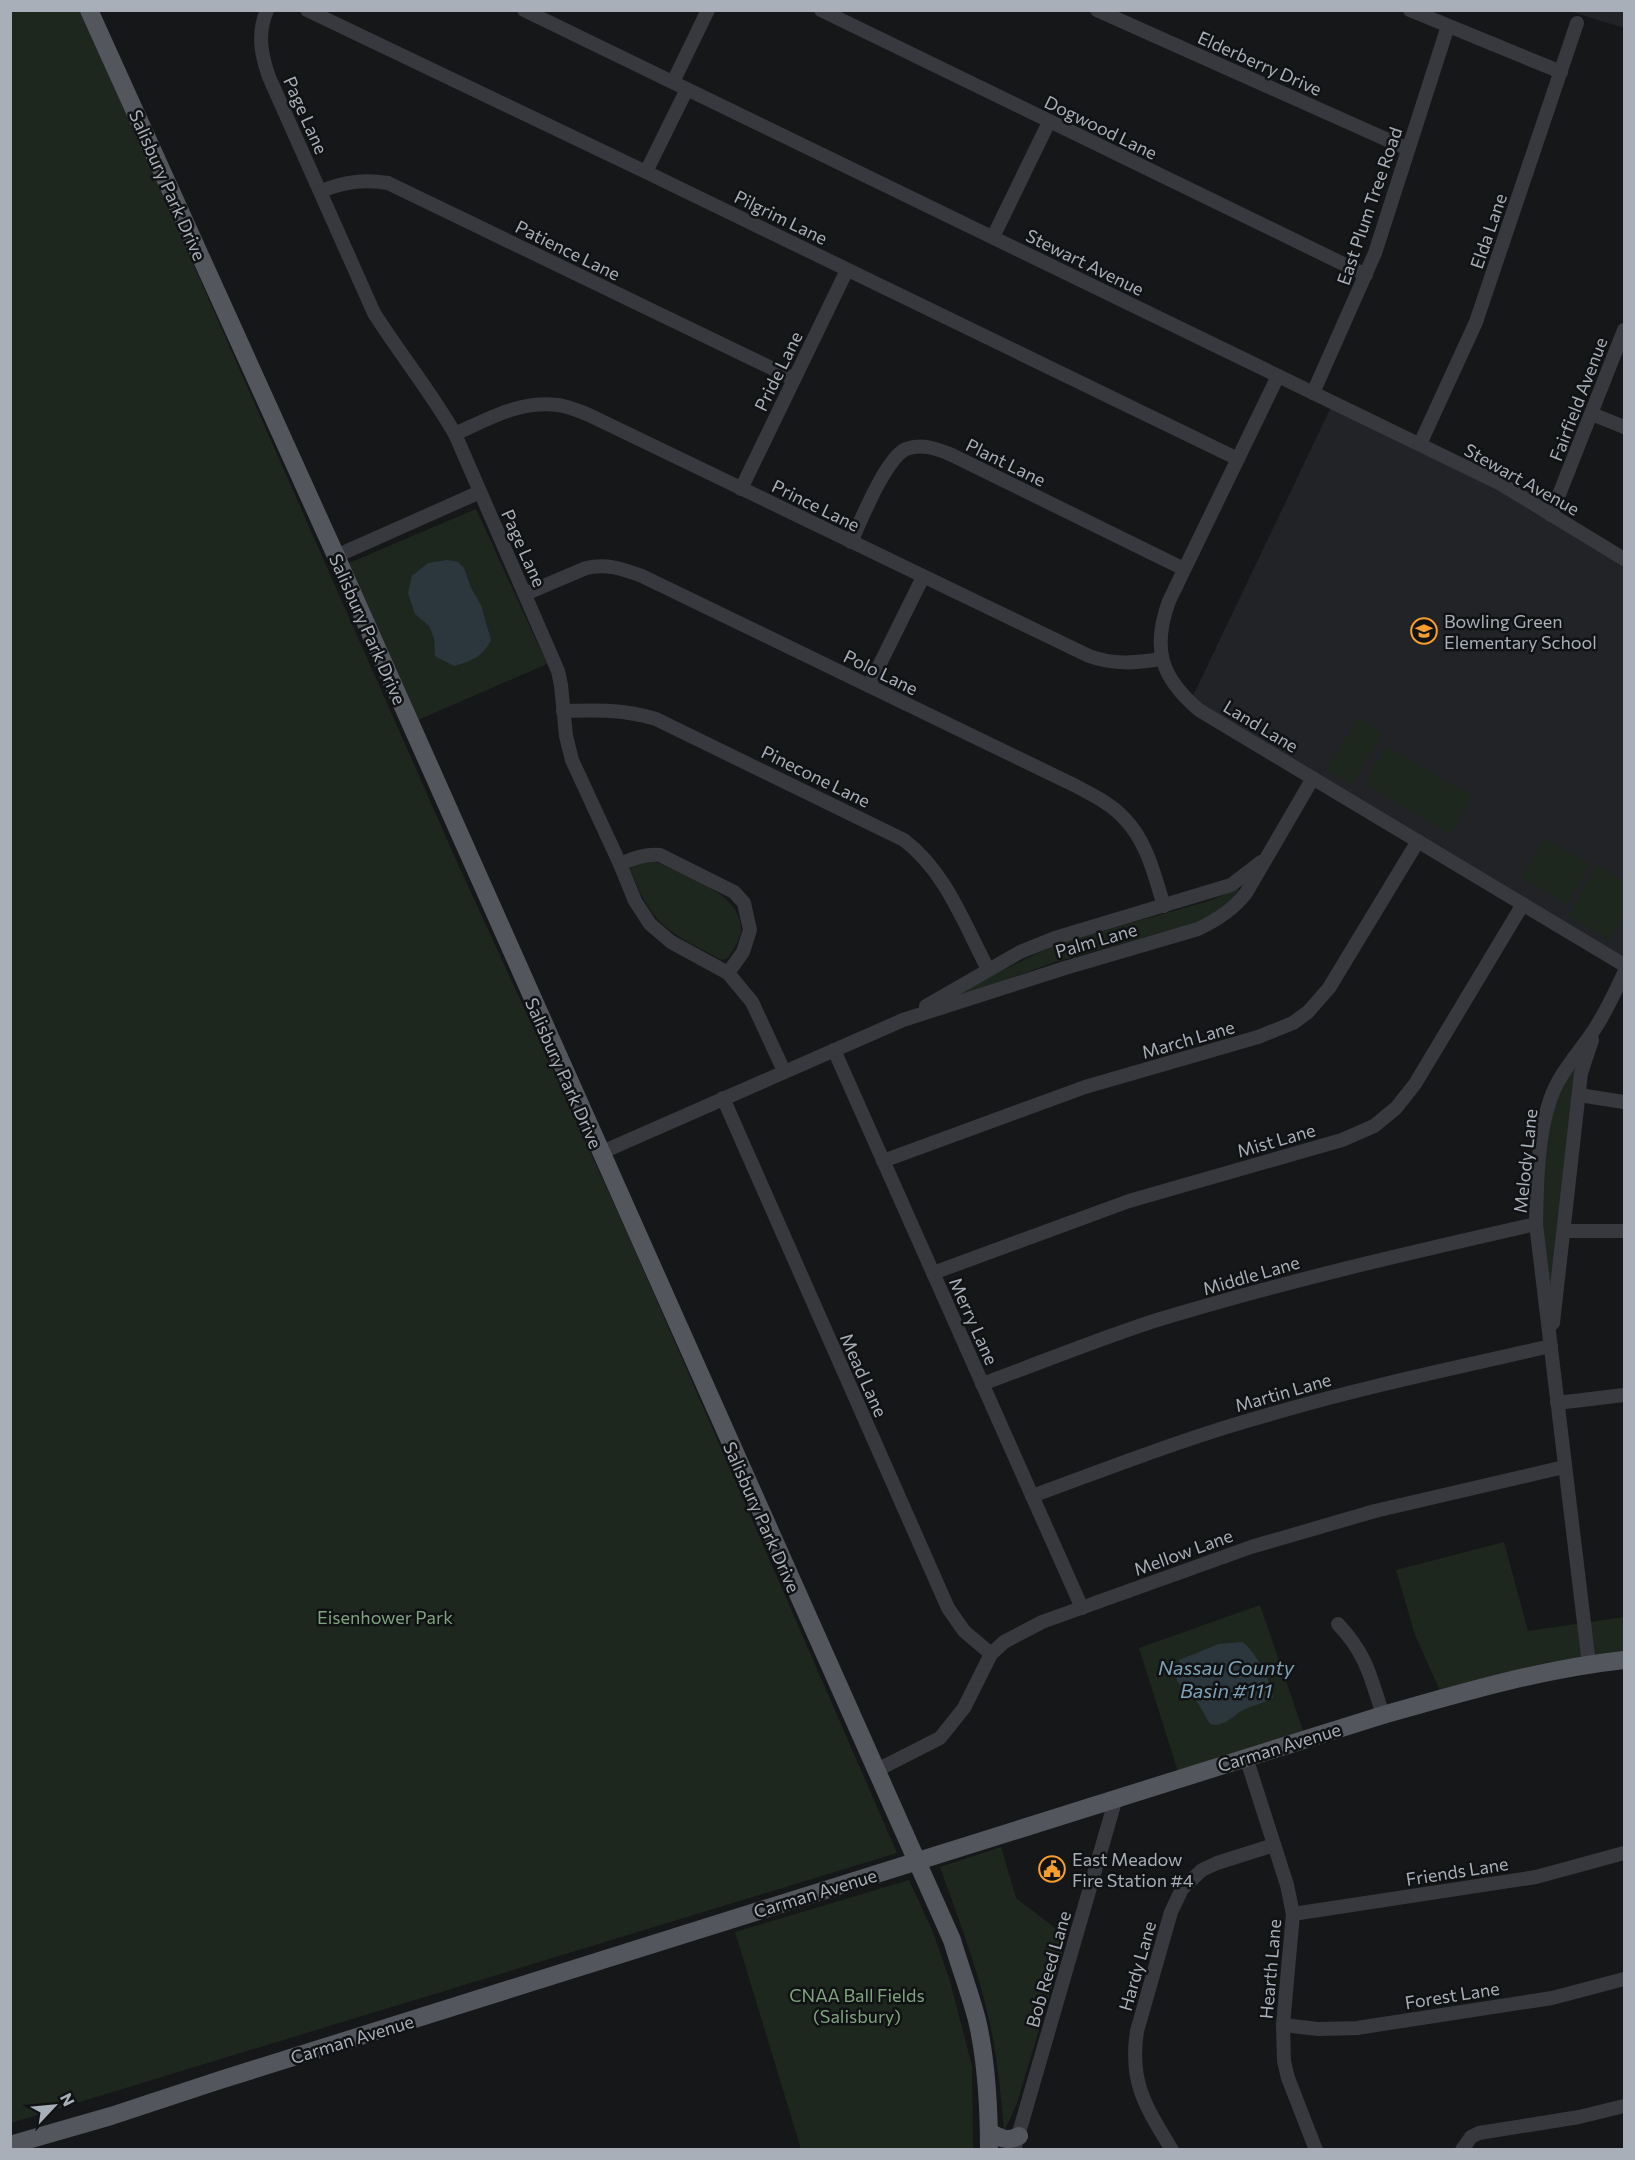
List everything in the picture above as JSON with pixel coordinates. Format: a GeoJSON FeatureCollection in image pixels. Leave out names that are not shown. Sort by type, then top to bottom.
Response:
{"type":"FeatureCollection","features":[{"type":"Feature","properties":{"kind":"main road","name":"Salisbury Park Drive"},"geometry":{"type":"LineString","coordinates":[[89,10],[336,556],[952,1941],[977,2020],[989,2105],[989,2141]]}},
{"type":"Feature","properties":{"kind":"main road","name":"Carman Avenue"},"geometry":{"type":"LineString","coordinates":[[10,2145],[111,2116],[1383,1715],[1522,1677],[1588,1664],[1624,1660]]}},
{"type":"Feature","properties":{"kind":"main road"},"geometry":{"type":"LineString","coordinates":[[989,2141],[1003,2139],[1017,2143]]}},
{"type":"Feature","properties":{"kind":"street","name":"Page Lane"},"geometry":{"type":"LineString","coordinates":[[267,10],[260,37],[262,57],[269,77],[374,313],[440,407],[455,434],[558,671],[566,735],[572,760],[620,864],[634,901],[650,924],[671,942],[728,973],[752,1002],[784,1071]]}},
{"type":"Feature","properties":{"kind":"street","name":"Pilgrim Lane"},"geometry":{"type":"LineString","coordinates":[[307,10],[1238,459]]}},
{"type":"Feature","properties":{"kind":"street","name":"Stewart Avenue"},"geometry":{"type":"LineString","coordinates":[[524,10],[1501,484],[1624,559]]}},
{"type":"Feature","properties":{"kind":"street"},"geometry":{"type":"LineString","coordinates":[[549,23],[557,10]]}},
{"type":"Feature","properties":{"kind":"street"},"geometry":{"type":"LineString","coordinates":[[673,82],[708,10]]}},
{"type":"Feature","properties":{"kind":"street","name":"Dogwood Lane"},"geometry":{"type":"LineString","coordinates":[[821,10],[1366,275]]}},
{"type":"Feature","properties":{"kind":"street","name":"Elderberry Drive"},"geometry":{"type":"LineString","coordinates":[[1097,10],[1408,149]]}},
{"type":"Feature","properties":{"kind":"street"},"geometry":{"type":"LineString","coordinates":[[1410,10],[1561,72]]}},
{"type":"Feature","properties":{"kind":"street","name":"Elda Lane"},"geometry":{"type":"LineString","coordinates":[[1420,444],[1476,322],[1577,23]]}},
{"type":"Feature","properties":{"kind":"street","name":"East Plum Tree Road"},"geometry":{"type":"LineString","coordinates":[[1313,393],[1366,275],[1448,26]]}},
{"type":"Feature","properties":{"kind":"street"},"geometry":{"type":"LineString","coordinates":[[646,172],[687,89]]}},
{"type":"Feature","properties":{"kind":"street"},"geometry":{"type":"LineString","coordinates":[[993,237],[1049,122]]}},
{"type":"Feature","properties":{"kind":"street","name":"Patience Lane"},"geometry":{"type":"LineString","coordinates":[[321,191],[337,184],[351,182],[368,180],[388,183],[794,379]]}},
{"type":"Feature","properties":{"kind":"street","name":"Pride Lane"},"geometry":{"type":"LineString","coordinates":[[741,489],[847,270]]}},
{"type":"Feature","properties":{"kind":"street","name":"Fairfield Avenue"},"geometry":{"type":"LineString","coordinates":[[1551,515],[1624,330]]}},
{"type":"Feature","properties":{"kind":"street","name":"Land Lane"},"geometry":{"type":"LineString","coordinates":[[1278,376],[1184,569],[1161,622],[1161,659],[1182,695],[1199,710],[1624,965]]}},
{"type":"Feature","properties":{"kind":"street","name":"Prince Lane"},"geometry":{"type":"LineString","coordinates":[[455,434],[516,407],[537,404],[559,405],[589,415],[1089,656],[1106,662],[1120,663],[1140,663],[1161,659]]}},
{"type":"Feature","properties":{"kind":"street"},"geometry":{"type":"LineString","coordinates":[[1592,414],[1624,427]]}},
{"type":"Feature","properties":{"kind":"street","name":"Plant Lane"},"geometry":{"type":"LineString","coordinates":[[851,542],[894,457],[907,449],[926,447],[952,455],[1184,569]]}},
{"type":"Feature","properties":{"kind":"street"},"geometry":{"type":"LineString","coordinates":[[336,556],[480,492]]}},
{"type":"Feature","properties":{"kind":"street","name":"Polo Lane"},"geometry":{"type":"LineString","coordinates":[[525,594],[586,568],[617,567],[642,576],[1076,786],[1107,804],[1123,817],[1139,837],[1149,858],[1164,906]]}},
{"type":"Feature","properties":{"kind":"street"},"geometry":{"type":"LineString","coordinates":[[869,686],[922,577]]}},
{"type":"Feature","properties":{"kind":"street","name":"Pinecone Lane"},"geometry":{"type":"LineString","coordinates":[[563,711],[616,710],[656,719],[904,840],[920,852],[939,875],[988,969]]}},
{"type":"Feature","properties":{"kind":"street","name":"Palm Lane"},"geometry":{"type":"LineString","coordinates":[[600,1154],[903,1020],[1065,968],[1198,930],[1218,920],[1237,905],[1270,855],[1313,778]]}},
{"type":"Feature","properties":{"kind":"street","name":"March Lane"},"geometry":{"type":"LineString","coordinates":[[883,1161],[1085,1088],[1258,1037],[1293,1023],[1308,1012],[1329,988],[1418,841]]}},
{"type":"Feature","properties":{"kind":"street"},"geometry":{"type":"LineString","coordinates":[[620,864],[648,854],[660,855],[734,892],[744,903],[750,930],[743,952],[728,973]]}},
{"type":"Feature","properties":{"kind":"street","name":"Palm Lane"},"geometry":{"type":"LineString","coordinates":[[903,1020],[1020,952],[1055,938],[1231,885],[1270,855]]}},
{"type":"Feature","properties":{"kind":"street","name":"Mist Lane"},"geometry":{"type":"LineString","coordinates":[[933,1273],[1129,1202],[1342,1140],[1374,1126],[1396,1108],[1415,1084],[1522,904]]}},
{"type":"Feature","properties":{"kind":"street","name":"Melody Lane"},"geometry":{"type":"LineString","coordinates":[[1588,1664],[1536,1224],[1540,1146],[1550,1100],[1561,1078],[1595,1029],[1624,973]]}},
{"type":"Feature","properties":{"kind":"street","name":"Melody Lane"},"geometry":{"type":"LineString","coordinates":[[1551,1346],[1581,1073],[1595,1029]]}},
{"type":"Feature","properties":{"kind":"street","name":"Merry Lane"},"geometry":{"type":"LineString","coordinates":[[834,1050],[1082,1608]]}},
{"type":"Feature","properties":{"kind":"street"},"geometry":{"type":"LineString","coordinates":[[1579,1095],[1624,1102]]}},
{"type":"Feature","properties":{"kind":"street","name":"Mead Lane"},"geometry":{"type":"LineString","coordinates":[[723,1098],[948,1608],[963,1631],[991,1654]]}},
{"type":"Feature","properties":{"kind":"street","name":"Middle Lane"},"geometry":{"type":"LineString","coordinates":[[982,1384],[1155,1321],[1264,1288],[1536,1224]]}},
{"type":"Feature","properties":{"kind":"street"},"geometry":{"type":"LineString","coordinates":[[1564,1231],[1624,1232]]}},
{"type":"Feature","properties":{"kind":"street","name":"Martin Lane"},"geometry":{"type":"LineString","coordinates":[[1032,1496],[1189,1438],[1263,1416],[1358,1389],[1551,1346]]}},
{"type":"Feature","properties":{"kind":"street"},"geometry":{"type":"LineString","coordinates":[[1557,1403],[1624,1395]]}},
{"type":"Feature","properties":{"kind":"street","name":"Mellow Lane"},"geometry":{"type":"LineString","coordinates":[[875,1771],[928,1745],[948,1730],[964,1708],[991,1654],[1004,1642],[1021,1632],[1262,1544],[1375,1511],[1564,1467]]}},
{"type":"Feature","properties":{"kind":"street"},"geometry":{"type":"LineString","coordinates":[[1338,1624],[1360,1652],[1383,1715]]}},
{"type":"Feature","properties":{"kind":"street","name":"Hearth Lane"},"geometry":{"type":"LineString","coordinates":[[1246,1757],[1293,1914],[1283,2025],[1284,2061],[1288,2078],[1316,2150]]}},
{"type":"Feature","properties":{"kind":"street","name":"Bob Reed Lane"},"geometry":{"type":"LineString","coordinates":[[1017,2143],[1116,1798]]}},
{"type":"Feature","properties":{"kind":"street","name":"Hardy Lane"},"geometry":{"type":"LineString","coordinates":[[1172,2150],[1139,2091],[1134,2066],[1137,2031],[1171,1912],[1182,1889],[1202,1870],[1274,1845]]}},
{"type":"Feature","properties":{"kind":"street","name":"Friends Lane"},"geometry":{"type":"LineString","coordinates":[[1293,1914],[1536,1877],[1624,1853]]}},
{"type":"Feature","properties":{"kind":"street","name":"Forest Lane"},"geometry":{"type":"LineString","coordinates":[[1283,2025],[1318,2029],[1357,2028],[1552,1998],[1624,1979]]}},
{"type":"Feature","properties":{"kind":"street"},"geometry":{"type":"LineString","coordinates":[[1462,2150],[1471,2138],[1479,2133],[1579,2117],[1624,2106]]}},
{"type":"Feature","properties":{"kind":"shaded area"},"geometry":{"type":"Polygon","coordinates":[[[1569,11],[1624,11],[1624,28],[1569,11]]]}},
{"type":"Feature","properties":{"kind":"shaded area","name":"Bowling Green Elementary School"},"geometry":{"type":"Polygon","coordinates":[[[1332,405],[1497,486],[1624,561],[1624,963],[1191,700],[1332,405]]]}},
{"type":"Feature","properties":{"kind":"green space","name":"Eisenhower Park"},"geometry":{"type":"Polygon","coordinates":[[[81,10],[457,862],[627,1232],[897,1853],[11,2123],[10,11],[81,10]]]}},
{"type":"Feature","properties":{"kind":"green space"},"geometry":{"type":"Polygon","coordinates":[[[476,509],[547,664],[418,720],[349,563],[476,509]]]}},
{"type":"Feature","properties":{"kind":"green space"},"geometry":{"type":"Polygon","coordinates":[[[1358,718],[1383,733],[1352,785],[1327,770],[1358,718]]]}},
{"type":"Feature","properties":{"kind":"green space"},"geometry":{"type":"Polygon","coordinates":[[[1386,746],[1472,796],[1451,834],[1364,783],[1386,746]]]}},
{"type":"Feature","properties":{"kind":"green space"},"geometry":{"type":"Polygon","coordinates":[[[1545,839],[1590,864],[1568,904],[1522,878],[1545,839]]]}},
{"type":"Feature","properties":{"kind":"green space"},"geometry":{"type":"Polygon","coordinates":[[[652,861],[711,888],[732,906],[739,917],[741,933],[728,958],[722,960],[690,943],[671,931],[654,915],[630,870],[633,864],[652,861]]]}},
{"type":"Feature","properties":{"kind":"green space"},"geometry":{"type":"Polygon","coordinates":[[[1597,865],[1624,881],[1624,915],[1610,940],[1568,915],[1597,865]]]}},
{"type":"Feature","properties":{"kind":"green space"},"geometry":{"type":"Polygon","coordinates":[[[1238,888],[1239,890],[1225,905],[1195,923],[1055,962],[959,997],[957,993],[1054,945],[1212,900],[1238,888]]]}},
{"type":"Feature","properties":{"kind":"green space"},"geometry":{"type":"Polygon","coordinates":[[[1591,1038],[1550,1337],[1537,1224],[1552,1103],[1591,1038]]]}},
{"type":"Feature","properties":{"kind":"green space"},"geometry":{"type":"Polygon","coordinates":[[[1504,1542],[1528,1631],[1624,1617],[1624,1658],[1442,1695],[1415,1635],[1396,1570],[1504,1542]]]}},
{"type":"Feature","properties":{"kind":"green space"},"geometry":{"type":"Polygon","coordinates":[[[1260,1605],[1306,1739],[1180,1778],[1139,1648],[1260,1605]]]}},
{"type":"Feature","properties":{"kind":"green space"},"geometry":{"type":"Polygon","coordinates":[[[1001,1847],[1016,1898],[1067,1937],[1017,2103],[1004,2132],[989,2019],[973,1961],[940,1867],[1001,1847]]]}},
{"type":"Feature","properties":{"kind":"green space","name":"CNAA Ball Fields (Salisbury)"},"geometry":{"type":"Polygon","coordinates":[[[909,1880],[933,1932],[950,1981],[972,2066],[973,2149],[801,2149],[735,1932],[909,1880]]]}},
{"type":"Feature","properties":{"kind":"water"},"geometry":{"type":"Polygon","coordinates":[[[447,560],[458,562],[464,568],[471,588],[481,605],[491,640],[476,658],[454,666],[435,656],[434,638],[429,626],[415,614],[408,593],[412,576],[428,563],[447,560]]]}},
{"type":"Feature","properties":{"kind":"water","name":"Nassau County Basin #111"},"geometry":{"type":"Polygon","coordinates":[[[1242,1642],[1252,1651],[1262,1667],[1273,1698],[1245,1709],[1225,1722],[1210,1724],[1195,1699],[1177,1680],[1176,1668],[1179,1660],[1219,1644],[1242,1642]]]}},
{"type":"Feature","properties":{"kind":"place","name":"Bowling Green Elementary School"},"geometry":{"type":"Point","coordinates":[1424,631]}},
{"type":"Feature","properties":{"kind":"place","name":"East Meadow Fire Station #4"},"geometry":{"type":"Point","coordinates":[1052,1869]}}]}
